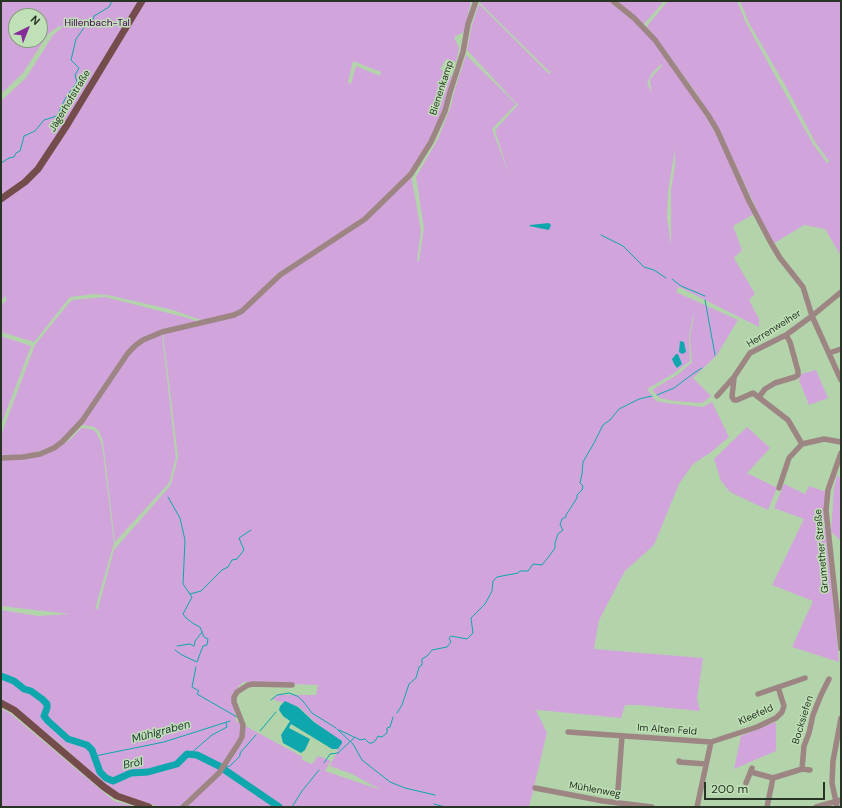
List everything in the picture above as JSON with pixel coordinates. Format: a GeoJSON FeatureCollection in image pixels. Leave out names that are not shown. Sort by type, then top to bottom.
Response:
{"type":"FeatureCollection","features":[{"type":"Feature","properties":{"kind":"main road","name":"Jägerhofstraße"},"geometry":{"type":"LineString","coordinates":[[1,199],[25,182],[38,169],[142,1]]}},
{"type":"Feature","properties":{"kind":"main road"},"geometry":{"type":"LineString","coordinates":[[1,703],[14,710],[98,782],[117,796],[150,807]]}},
{"type":"Feature","properties":{"kind":"street","name":"Bienenkamp"},"geometry":{"type":"LineString","coordinates":[[1,458],[31,456],[54,448],[69,437],[78,427],[128,353],[136,345],[143,340],[162,332],[234,315],[242,311],[280,275],[365,219],[411,174],[431,142],[445,111],[463,52],[468,24],[476,1]]}},
{"type":"Feature","properties":{"kind":"street"},"geometry":{"type":"LineString","coordinates":[[613,1],[634,18],[655,40],[708,115],[717,130],[749,201],[766,234],[780,258],[803,287],[812,316],[841,380]]}},
{"type":"Feature","properties":{"kind":"street","name":"Herrenweiher"},"geometry":{"type":"LineString","coordinates":[[717,396],[734,377],[750,353],[786,335],[841,292]]}},
{"type":"Feature","properties":{"kind":"street"},"geometry":{"type":"LineString","coordinates":[[759,397],[765,389],[775,383],[796,377],[798,375],[790,342],[786,335]]}},
{"type":"Feature","properties":{"kind":"street"},"geometry":{"type":"LineString","coordinates":[[829,353],[841,349]]}},
{"type":"Feature","properties":{"kind":"street"},"geometry":{"type":"LineString","coordinates":[[734,377],[732,397],[734,400],[753,393],[788,420],[802,444]]}},
{"type":"Feature","properties":{"kind":"street"},"geometry":{"type":"LineString","coordinates":[[779,488],[789,458],[802,444],[824,439],[841,442]]}},
{"type":"Feature","properties":{"kind":"street","name":"Grumether Straße"},"geometry":{"type":"LineString","coordinates":[[841,453],[828,490],[826,510],[841,649]]}},
{"type":"Feature","properties":{"kind":"street","name":"Kleefeld"},"geometry":{"type":"LineString","coordinates":[[758,694],[805,678]]}},
{"type":"Feature","properties":{"kind":"street","name":"Bocksiefen"},"geometry":{"type":"LineString","coordinates":[[802,769],[804,746],[813,715],[820,695],[829,679]]}},
{"type":"Feature","properties":{"kind":"street"},"geometry":{"type":"LineString","coordinates":[[183,807],[225,766],[242,737],[243,725],[234,702],[235,694],[248,685],[261,683],[292,685]]}},
{"type":"Feature","properties":{"kind":"street","name":"Kleefeld"},"geometry":{"type":"LineString","coordinates":[[711,742],[757,727],[776,718],[782,712],[784,706],[778,687]]}},
{"type":"Feature","properties":{"kind":"street"},"geometry":{"type":"LineString","coordinates":[[816,807],[838,803],[832,783],[833,761],[841,718]]}},
{"type":"Feature","properties":{"kind":"street","name":"Im Alten Feld"},"geometry":{"type":"LineString","coordinates":[[568,732],[711,742]]}},
{"type":"Feature","properties":{"kind":"street"},"geometry":{"type":"LineString","coordinates":[[617,803],[622,736]]}},
{"type":"Feature","properties":{"kind":"street"},"geometry":{"type":"LineString","coordinates":[[697,807],[711,742]]}},
{"type":"Feature","properties":{"kind":"street"},"geometry":{"type":"LineString","coordinates":[[679,761],[706,764]]}},
{"type":"Feature","properties":{"kind":"street"},"geometry":{"type":"LineString","coordinates":[[746,783],[752,770],[773,778],[802,769],[810,770]]}},
{"type":"Feature","properties":{"kind":"street"},"geometry":{"type":"LineString","coordinates":[[767,807],[773,778]]}},
{"type":"Feature","properties":{"kind":"street","name":"Mühlenweg"},"geometry":{"type":"LineString","coordinates":[[535,788],[617,803],[652,807]]}},
{"type":"Feature","properties":{"kind":"green space","name":"Hillenbach-Tal"},"geometry":{"type":"Polygon","coordinates":[[[1,1],[471,1],[464,32],[454,37],[459,48],[456,62],[446,59],[440,69],[452,76],[443,109],[432,136],[409,174],[362,220],[278,273],[241,310],[208,319],[201,320],[173,310],[108,295],[94,294],[70,297],[34,342],[1,332],[1,306],[7,299],[5,296],[1,301],[1,101],[26,78],[45,48],[48,48],[48,43],[53,35],[63,27],[59,26],[48,34],[48,8],[8,8],[8,48],[39,48],[23,73],[1,94],[1,1]],[[353,61],[348,83],[351,84],[356,66],[380,76],[381,72],[353,61]]]}},
{"type":"Feature","properties":{"kind":"green space"},"geometry":{"type":"Polygon","coordinates":[[[480,1],[609,1],[638,25],[652,40],[693,96],[715,132],[754,214],[733,226],[742,250],[734,258],[755,294],[749,300],[759,319],[759,327],[679,287],[676,292],[738,320],[717,355],[693,378],[711,396],[702,403],[674,401],[660,398],[652,390],[680,373],[692,362],[690,337],[694,315],[689,336],[690,361],[673,374],[647,389],[656,401],[703,407],[712,402],[729,437],[710,453],[693,464],[679,484],[654,545],[625,571],[599,620],[594,649],[703,658],[697,699],[700,711],[625,705],[621,718],[538,710],[535,708],[547,733],[529,807],[161,807],[125,797],[104,785],[65,748],[23,714],[1,699],[1,610],[38,616],[70,614],[1,606],[1,460],[58,448],[71,439],[81,428],[91,429],[96,432],[102,444],[114,543],[95,609],[98,609],[114,550],[170,486],[178,457],[163,333],[233,317],[280,276],[364,222],[411,175],[421,231],[417,261],[419,261],[424,228],[416,177],[438,139],[451,106],[466,55],[516,104],[492,129],[509,175],[495,130],[518,105],[467,50],[472,25],[479,4],[549,74],[553,70],[550,72],[480,3],[480,1]],[[661,64],[652,73],[647,83],[652,93],[650,83],[651,78],[662,66],[661,64]],[[675,149],[668,192],[667,217],[671,246],[671,189],[675,166],[675,149]],[[243,682],[232,694],[236,721],[303,757],[301,759],[311,764],[318,756],[331,761],[325,771],[381,790],[352,774],[330,766],[341,743],[298,706],[295,707],[272,699],[279,695],[316,695],[318,685],[243,682]]]}},
{"type":"Feature","properties":{"kind":"green space"},"geometry":{"type":"Polygon","coordinates":[[[617,1],[664,1],[644,24],[617,1]]]}},
{"type":"Feature","properties":{"kind":"green space"},"geometry":{"type":"Polygon","coordinates":[[[668,1],[737,1],[746,23],[813,144],[827,163],[838,155],[829,161],[815,142],[785,85],[749,23],[740,1],[841,1],[841,256],[825,229],[804,225],[773,244],[719,129],[695,91],[647,26],[668,1]]]}},
{"type":"Feature","properties":{"kind":"green space"},"geometry":{"type":"Polygon","coordinates":[[[105,297],[199,322],[139,340],[69,436],[52,447],[22,456],[1,456],[1,435],[35,345],[73,300],[105,297]]]}},
{"type":"Feature","properties":{"kind":"green space"},"geometry":{"type":"Polygon","coordinates":[[[162,334],[176,458],[169,483],[115,542],[103,441],[99,431],[94,427],[82,425],[129,355],[141,343],[162,334]]]}},
{"type":"Feature","properties":{"kind":"green space"},"geometry":{"type":"Polygon","coordinates":[[[1,336],[31,346],[1,425],[1,336]]]}},
{"type":"Feature","properties":{"kind":"green space"},"geometry":{"type":"Polygon","coordinates":[[[816,370],[828,398],[809,405],[799,380],[801,374],[816,370]]]}},
{"type":"Feature","properties":{"kind":"green space"},"geometry":{"type":"Polygon","coordinates":[[[747,427],[770,448],[747,473],[777,488],[768,510],[730,492],[721,481],[714,459],[747,427]]]}},
{"type":"Feature","properties":{"kind":"green space"},"geometry":{"type":"Polygon","coordinates":[[[837,475],[841,479],[841,541],[831,532],[834,489],[837,475]]]}},
{"type":"Feature","properties":{"kind":"green space"},"geometry":{"type":"Polygon","coordinates":[[[784,484],[805,494],[809,486],[826,492],[825,523],[822,523],[826,529],[839,662],[792,647],[813,601],[772,585],[804,519],[774,508],[784,484]]]}},
{"type":"Feature","properties":{"kind":"green space"},"geometry":{"type":"Polygon","coordinates":[[[1,708],[11,714],[114,801],[136,807],[1,807],[1,708]]]}},
{"type":"Feature","properties":{"kind":"green space"},"geometry":{"type":"Polygon","coordinates":[[[776,722],[776,751],[734,769],[741,736],[776,722]]]}},
{"type":"Feature","properties":{"kind":"water"},"geometry":{"type":"Polygon","coordinates":[[[549,223],[551,225],[549,230],[529,226],[530,225],[549,223]]]}},
{"type":"Feature","properties":{"kind":"water"},"geometry":{"type":"Polygon","coordinates":[[[680,341],[684,342],[686,352],[682,354],[679,352],[680,341]]]}},
{"type":"Feature","properties":{"kind":"water"},"geometry":{"type":"Polygon","coordinates":[[[676,354],[678,354],[682,364],[677,368],[672,359],[676,354]]]}},
{"type":"Feature","properties":{"kind":"water"},"geometry":{"type":"Polygon","coordinates":[[[285,701],[298,707],[314,722],[342,741],[338,749],[332,749],[291,724],[289,728],[310,739],[305,750],[301,753],[283,743],[281,735],[290,721],[283,716],[279,710],[280,706],[285,701]]]}},
{"type":"Feature","properties":{"kind":"waterway"},"geometry":{"type":"LineString","coordinates":[[1,163],[14,157],[16,153],[20,151],[24,136],[35,131],[44,120],[57,116],[65,99],[77,82],[75,75],[79,68],[71,60],[76,39],[88,22],[93,20],[94,16],[109,7],[112,1]]}},
{"type":"Feature","properties":{"kind":"waterway"},"geometry":{"type":"LineString","coordinates":[[601,235],[623,246],[644,267],[654,270],[666,278]]}},
{"type":"Feature","properties":{"kind":"waterway"},"geometry":{"type":"LineString","coordinates":[[672,279],[681,286],[705,296]]}},
{"type":"Feature","properties":{"kind":"waterway"},"geometry":{"type":"LineString","coordinates":[[705,300],[715,355]]}},
{"type":"Feature","properties":{"kind":"waterway"},"geometry":{"type":"LineString","coordinates":[[657,395],[674,388],[702,368]]}},
{"type":"Feature","properties":{"kind":"waterway"},"geometry":{"type":"LineString","coordinates":[[397,713],[402,705],[409,684],[416,678],[419,667],[422,665],[422,659],[432,650],[447,647],[451,642],[449,638],[451,636],[467,639],[473,633],[471,618],[485,604],[492,591],[493,581],[497,577],[518,573],[520,571],[528,571],[533,564],[542,565],[555,548],[558,534],[563,530],[560,525],[562,519],[566,517],[577,498],[577,495],[582,490],[583,486],[580,483],[583,462],[603,425],[610,420],[619,409],[639,399],[652,396]]}},
{"type":"Feature","properties":{"kind":"waterway"},"geometry":{"type":"LineString","coordinates":[[168,497],[180,518],[185,540],[183,584],[192,597],[183,614],[186,618],[200,627],[204,637],[208,639],[207,645],[203,646],[197,662],[175,650]]}},
{"type":"Feature","properties":{"kind":"waterway"},"geometry":{"type":"LineString","coordinates":[[190,594],[201,591],[222,570],[228,567],[232,560],[237,559],[244,550],[239,538],[251,530]]}},
{"type":"Feature","properties":{"kind":"waterway"},"geometry":{"type":"LineString","coordinates":[[177,646],[190,644],[194,646],[195,641],[202,632]]}},
{"type":"Feature","properties":{"kind":"waterway"},"geometry":{"type":"LineString","coordinates":[[196,667],[192,687],[199,691],[197,694],[237,717]]}},
{"type":"Feature","properties":{"kind":"waterway","name":"Bröl"},"geometry":{"type":"LineString","coordinates":[[1,676],[14,681],[24,689],[31,691],[42,699],[47,704],[44,716],[48,721],[68,739],[87,745],[92,750],[100,772],[106,778],[113,781],[131,773],[148,772],[177,764],[187,754],[197,755],[219,766],[279,807]]}},
{"type":"Feature","properties":{"kind":"waterway","name":"Mühlgraben"},"geometry":{"type":"LineString","coordinates":[[271,700],[277,695],[289,693],[297,696],[312,713],[336,728]]}},
{"type":"Feature","properties":{"kind":"waterway"},"geometry":{"type":"LineString","coordinates":[[260,731],[276,712]]}},
{"type":"Feature","properties":{"kind":"waterway"},"geometry":{"type":"LineString","coordinates":[[324,763],[330,754],[338,753],[355,737],[360,740],[365,739],[369,743],[375,741],[378,736],[382,737],[387,733],[387,728],[390,727],[393,717]]}},
{"type":"Feature","properties":{"kind":"waterway","name":"Mühlgraben"},"geometry":{"type":"LineString","coordinates":[[95,756],[164,742],[230,721]]}},
{"type":"Feature","properties":{"kind":"waterway"},"geometry":{"type":"LineString","coordinates":[[190,754],[212,735],[227,727],[226,723]]}},
{"type":"Feature","properties":{"kind":"waterway","name":"Mühlgraben"},"geometry":{"type":"LineString","coordinates":[[337,729],[353,744],[362,760],[390,782],[405,788],[435,795]]}},
{"type":"Feature","properties":{"kind":"waterway","name":"Mühlgraben"},"geometry":{"type":"LineString","coordinates":[[339,730],[354,737]]}},
{"type":"Feature","properties":{"kind":"waterway"},"geometry":{"type":"LineString","coordinates":[[226,767],[230,766],[240,756],[240,753],[256,735]]}},
{"type":"Feature","properties":{"kind":"waterway"},"geometry":{"type":"LineString","coordinates":[[292,807],[302,791],[319,770]]}},
{"type":"Feature","properties":{"kind":"waterway"},"geometry":{"type":"LineString","coordinates":[[434,804],[445,807]]}}]}
